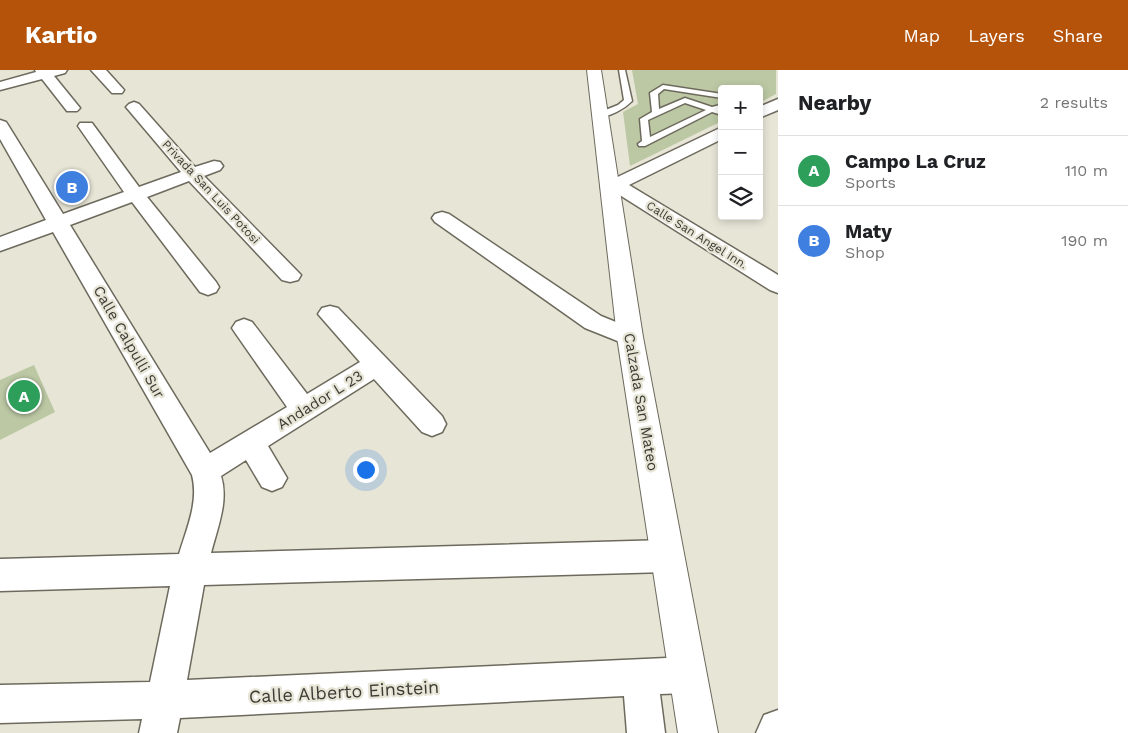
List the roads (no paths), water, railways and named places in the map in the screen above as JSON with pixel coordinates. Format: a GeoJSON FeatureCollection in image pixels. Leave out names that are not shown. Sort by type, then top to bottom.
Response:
{"type":"FeatureCollection","features":[{"type":"Feature","properties":{"kind":"main road","name":"Calzada San Mateo"},"geometry":{"type":"LineString","coordinates":[[594,70],[613,187],[630,337],[698,733]]}},
{"type":"Feature","properties":{"kind":"street"},"geometry":{"type":"LineString","coordinates":[[0,86],[44,72],[60,70]]}},
{"type":"Feature","properties":{"kind":"street"},"geometry":{"type":"LineString","coordinates":[[98,70],[117,90]]}},
{"type":"Feature","properties":{"kind":"street"},"geometry":{"type":"LineString","coordinates":[[44,72],[72,108]]}},
{"type":"Feature","properties":{"kind":"street"},"geometry":{"type":"LineString","coordinates":[[763,111],[778,104]]}},
{"type":"Feature","properties":{"kind":"street","name":"Privada San Luis Potosi"},"geometry":{"type":"LineString","coordinates":[[134,107],[192,174],[290,275]]}},
{"type":"Feature","properties":{"kind":"street","name":"Calle Calpulli Sur"},"geometry":{"type":"LineString","coordinates":[[0,125],[205,471],[210,487],[208,507],[190,571],[161,717]]}},
{"type":"Feature","properties":{"kind":"street"},"geometry":{"type":"LineString","coordinates":[[86,126],[208,287]]}},
{"type":"Feature","properties":{"kind":"street"},"geometry":{"type":"LineString","coordinates":[[613,187],[718,134]]}},
{"type":"Feature","properties":{"kind":"street"},"geometry":{"type":"LineString","coordinates":[[0,244],[214,166]]}},
{"type":"Feature","properties":{"kind":"street","name":"Calle San Angel Inn."},"geometry":{"type":"LineString","coordinates":[[613,187],[778,286]]}},
{"type":"Feature","properties":{"kind":"street"},"geometry":{"type":"LineString","coordinates":[[442,218],[593,322],[630,337]]}},
{"type":"Feature","properties":{"kind":"street","name":"Andador L 23"},"geometry":{"type":"LineString","coordinates":[[205,471],[376,365],[330,314]]}},
{"type":"Feature","properties":{"kind":"street"},"geometry":{"type":"LineString","coordinates":[[244,328],[304,410]]}},
{"type":"Feature","properties":{"kind":"street"},"geometry":{"type":"LineString","coordinates":[[376,365],[432,424]]}},
{"type":"Feature","properties":{"kind":"street"},"geometry":{"type":"LineString","coordinates":[[251,443],[272,478]]}},
{"type":"Feature","properties":{"kind":"street"},"geometry":{"type":"LineString","coordinates":[[0,575],[667,556]]}},
{"type":"Feature","properties":{"kind":"street","name":"Calle Alberto Einstein"},"geometry":{"type":"LineString","coordinates":[[0,704],[161,717],[640,677],[688,675]]}},
{"type":"Feature","properties":{"kind":"street"},"geometry":{"type":"LineString","coordinates":[[640,677],[646,733]]}},
{"type":"Feature","properties":{"kind":"street"},"geometry":{"type":"LineString","coordinates":[[775,733],[778,729]]}},
{"type":"Feature","properties":{"kind":"lane"},"geometry":{"type":"LineString","coordinates":[[601,115],[621,107],[628,101],[622,70]]}},
{"type":"Feature","properties":{"kind":"lane"},"geometry":{"type":"LineString","coordinates":[[656,113],[654,93],[663,87],[718,95]]}},
{"type":"Feature","properties":{"kind":"lane"},"geometry":{"type":"LineString","coordinates":[[674,88],[673,96],[680,101]]}},
{"type":"Feature","properties":{"kind":"lane"},"geometry":{"type":"LineString","coordinates":[[718,107],[713,110],[644,142],[643,122],[646,118],[680,101],[688,100],[713,110],[718,112]]}},
{"type":"Feature","properties":{"kind":"place","name":"Maty"},"geometry":{"type":"Point","coordinates":[72,187]}},
{"type":"Feature","properties":{"kind":"place","name":"Campo La Cruz"},"geometry":{"type":"Point","coordinates":[24,396]}}]}
